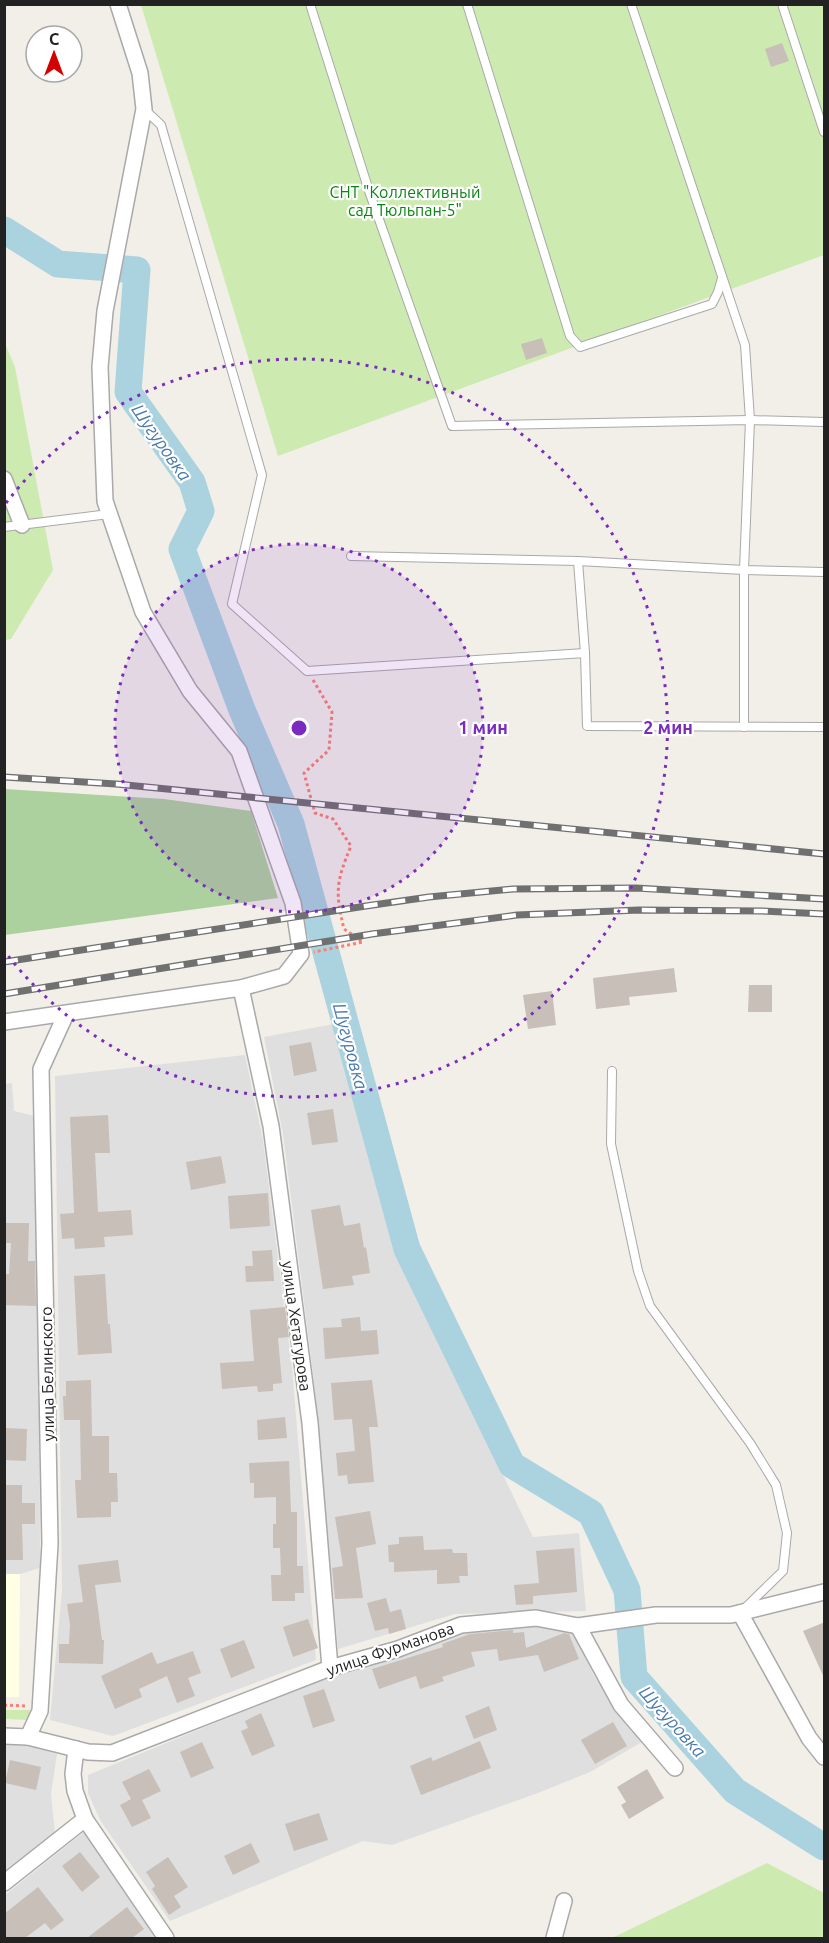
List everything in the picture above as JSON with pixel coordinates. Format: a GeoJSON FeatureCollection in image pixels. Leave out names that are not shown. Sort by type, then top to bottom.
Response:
{"type":"FeatureCollection","features":[{"type":"Feature","properties":{"kind":"street"},"geometry":{"type":"LineString","coordinates":[[4,1022],[241,988],[284,976],[301,954],[293,903],[239,751],[190,691],[143,612],[105,501],[100,367],[105,310],[144,109],[140,73],[118,4]]}},
{"type":"Feature","properties":{"kind":"street"},"geometry":{"type":"LineString","coordinates":[[4,479],[22,525]]}},
{"type":"Feature","properties":{"kind":"street","name":"улица Хетагурова"},"geometry":{"type":"LineString","coordinates":[[241,988],[271,1126],[295,1305],[310,1423],[330,1668]]}},
{"type":"Feature","properties":{"kind":"street","name":"улица Белинского"},"geometry":{"type":"LineString","coordinates":[[28,1737],[41,1706],[50,1544],[41,1070],[66,1014]]}},
{"type":"Feature","properties":{"kind":"street","name":"улица Фурманова"},"geometry":{"type":"LineString","coordinates":[[4,1736],[28,1737],[76,1749],[112,1753],[330,1668],[398,1649],[461,1625],[536,1618],[578,1626],[656,1615],[700,1616],[740,1613],[825,1592]]}},
{"type":"Feature","properties":{"kind":"street"},"geometry":{"type":"LineString","coordinates":[[740,1613],[809,1738],[825,1757]]}},
{"type":"Feature","properties":{"kind":"street"},"geometry":{"type":"LineString","coordinates":[[578,1626],[621,1705],[675,1768]]}},
{"type":"Feature","properties":{"kind":"street"},"geometry":{"type":"LineString","coordinates":[[76,1749],[73,1774],[75,1791],[85,1819],[166,1938]]}},
{"type":"Feature","properties":{"kind":"street"},"geometry":{"type":"LineString","coordinates":[[4,1883],[85,1819]]}},
{"type":"Feature","properties":{"kind":"street"},"geometry":{"type":"LineString","coordinates":[[554,1938],[564,1901]]}},
{"type":"Feature","properties":{"kind":"lane"},"geometry":{"type":"LineString","coordinates":[[310,4],[369,191],[452,426],[750,420],[825,423]]}},
{"type":"Feature","properties":{"kind":"lane"},"geometry":{"type":"LineString","coordinates":[[467,4],[570,336],[575,343],[580,347],[712,304],[722,278]]}},
{"type":"Feature","properties":{"kind":"lane"},"geometry":{"type":"LineString","coordinates":[[631,4],[745,345],[750,420],[744,570],[744,727]]}},
{"type":"Feature","properties":{"kind":"lane"},"geometry":{"type":"LineString","coordinates":[[782,4],[825,132]]}},
{"type":"Feature","properties":{"kind":"lane"},"geometry":{"type":"LineString","coordinates":[[144,109],[161,125],[262,474],[232,604],[307,671],[585,652]]}},
{"type":"Feature","properties":{"kind":"lane"},"geometry":{"type":"LineString","coordinates":[[4,527],[109,514]]}},
{"type":"Feature","properties":{"kind":"lane"},"geometry":{"type":"LineString","coordinates":[[351,556],[578,561],[825,572]]}},
{"type":"Feature","properties":{"kind":"lane"},"geometry":{"type":"LineString","coordinates":[[578,561],[585,652],[587,726],[825,727]]}},
{"type":"Feature","properties":{"kind":"lane"},"geometry":{"type":"LineString","coordinates":[[612,1071],[611,1144],[638,1271],[650,1306],[750,1443],[776,1485],[787,1533],[783,1571],[740,1613]]}},
{"type":"Feature","properties":{"kind":"path"},"geometry":{"type":"LineString","coordinates":[[301,954],[363,942],[344,929],[337,899],[339,875],[351,846],[333,819],[315,813],[304,773],[329,750],[332,712],[307,671]]}},
{"type":"Feature","properties":{"kind":"path"},"geometry":{"type":"LineString","coordinates":[[4,1706],[41,1706]]}},
{"type":"Feature","properties":{"kind":"shaded area"},"geometry":{"type":"Polygon","coordinates":[[[334,1024],[398,1257],[533,1537],[579,1533],[586,1611],[455,1614],[338,1649],[314,1382],[283,1134],[264,1037],[334,1024]]]}},
{"type":"Feature","properties":{"kind":"shaded area"},"geometry":{"type":"Polygon","coordinates":[[[245,1055],[263,1140],[292,1367],[316,1660],[113,1736],[50,1720],[62,1590],[55,1076],[245,1055]]]}},
{"type":"Feature","properties":{"kind":"shaded area"},"geometry":{"type":"Polygon","coordinates":[[[12,1083],[14,1111],[35,1116],[39,1246],[40,1568],[20,1574],[5,1574],[4,1084],[12,1083]]]}},
{"type":"Feature","properties":{"kind":"shaded area"},"geometry":{"type":"Polygon","coordinates":[[[5,1574],[20,1574],[19,1697],[5,1697],[5,1574]]]}},
{"type":"Feature","properties":{"kind":"shaded area"},"geometry":{"type":"Polygon","coordinates":[[[536,1619],[572,1629],[594,1676],[642,1742],[590,1772],[538,1793],[392,1845],[363,1841],[170,1921],[100,1820],[88,1793],[88,1775],[323,1679],[463,1628],[536,1619]]]}},
{"type":"Feature","properties":{"kind":"shaded area"},"geometry":{"type":"Polygon","coordinates":[[[5,1743],[20,1743],[57,1754],[51,1794],[55,1833],[5,1875],[5,1743]]]}},
{"type":"Feature","properties":{"kind":"shaded area"},"geometry":{"type":"Polygon","coordinates":[[[84,1832],[155,1938],[5,1938],[5,1895],[84,1832]]]}},
{"type":"Feature","properties":{"kind":"green space","name":"СНТ \"Коллективный сад Тюльпан-5\""},"geometry":{"type":"Polygon","coordinates":[[[141,5],[824,5],[824,255],[278,456],[141,5]]]}},
{"type":"Feature","properties":{"kind":"green space"},"geometry":{"type":"Polygon","coordinates":[[[4,341],[15,367],[53,570],[11,639],[5,640],[4,341]]]}},
{"type":"Feature","properties":{"kind":"green space"},"geometry":{"type":"Polygon","coordinates":[[[5,789],[164,799],[251,811],[278,898],[5,935],[5,789]]]}},
{"type":"Feature","properties":{"kind":"green space"},"geometry":{"type":"Polygon","coordinates":[[[5,1710],[30,1710],[29,1720],[5,1719],[5,1710]]]}},
{"type":"Feature","properties":{"kind":"green space"},"geometry":{"type":"Polygon","coordinates":[[[767,1863],[824,1893],[824,1938],[612,1938],[767,1863]]]}},
{"type":"Feature","properties":{"kind":"building"},"geometry":{"type":"Polygon","coordinates":[[[782,43],[789,61],[771,67],[765,49],[782,43]]]}},
{"type":"Feature","properties":{"kind":"building"},"geometry":{"type":"Polygon","coordinates":[[[542,338],[547,353],[526,360],[521,344],[542,338]]]}},
{"type":"Feature","properties":{"kind":"building"},"geometry":{"type":"Polygon","coordinates":[[[674,968],[677,992],[629,997],[630,1005],[596,1009],[593,978],[674,968]]]}},
{"type":"Feature","properties":{"kind":"building"},"geometry":{"type":"Polygon","coordinates":[[[749,985],[772,985],[772,1012],[748,1012],[749,985]]]}},
{"type":"Feature","properties":{"kind":"building"},"geometry":{"type":"Polygon","coordinates":[[[552,991],[556,1025],[528,1029],[523,995],[552,991]]]}},
{"type":"Feature","properties":{"kind":"building"},"geometry":{"type":"Polygon","coordinates":[[[311,1042],[317,1071],[294,1076],[289,1046],[311,1042]]]}},
{"type":"Feature","properties":{"kind":"building"},"geometry":{"type":"Polygon","coordinates":[[[333,1109],[338,1142],[312,1145],[307,1113],[333,1109]]]}},
{"type":"Feature","properties":{"kind":"building"},"geometry":{"type":"Polygon","coordinates":[[[108,1115],[110,1153],[95,1153],[98,1212],[131,1210],[133,1235],[104,1237],[105,1247],[75,1249],[74,1238],[62,1239],[60,1214],[74,1213],[70,1117],[108,1115]]]}},
{"type":"Feature","properties":{"kind":"building"},"geometry":{"type":"Polygon","coordinates":[[[221,1156],[226,1183],[191,1190],[186,1162],[221,1156]]]}},
{"type":"Feature","properties":{"kind":"building"},"geometry":{"type":"Polygon","coordinates":[[[268,1193],[270,1226],[230,1229],[228,1196],[268,1193]]]}},
{"type":"Feature","properties":{"kind":"building"},"geometry":{"type":"Polygon","coordinates":[[[340,1205],[344,1226],[360,1223],[370,1273],[352,1276],[354,1285],[323,1289],[311,1210],[340,1205]]]}},
{"type":"Feature","properties":{"kind":"building"},"geometry":{"type":"Polygon","coordinates":[[[4,1223],[29,1223],[28,1261],[35,1261],[36,1306],[4,1305],[4,1274],[9,1274],[11,1243],[4,1243],[4,1223]]]}},
{"type":"Feature","properties":{"kind":"building"},"geometry":{"type":"Polygon","coordinates":[[[272,1250],[274,1281],[246,1282],[245,1266],[253,1266],[252,1251],[272,1250]]]}},
{"type":"Feature","properties":{"kind":"building"},"geometry":{"type":"Polygon","coordinates":[[[105,1274],[112,1353],[78,1355],[74,1276],[105,1274]]]}},
{"type":"Feature","properties":{"kind":"building"},"geometry":{"type":"Polygon","coordinates":[[[285,1307],[289,1337],[278,1338],[282,1383],[273,1384],[273,1391],[258,1392],[257,1386],[222,1389],[220,1363],[254,1361],[250,1310],[285,1307]]]}},
{"type":"Feature","properties":{"kind":"building"},"geometry":{"type":"Polygon","coordinates":[[[360,1317],[361,1331],[377,1330],[379,1354],[325,1359],[323,1328],[342,1327],[341,1319],[360,1317]]]}},
{"type":"Feature","properties":{"kind":"building"},"geometry":{"type":"Polygon","coordinates":[[[91,1380],[92,1436],[109,1436],[109,1473],[117,1473],[118,1502],[111,1502],[111,1517],[77,1518],[75,1480],[81,1480],[80,1420],[64,1420],[63,1396],[66,1396],[66,1381],[91,1380]]]}},
{"type":"Feature","properties":{"kind":"building"},"geometry":{"type":"Polygon","coordinates":[[[372,1380],[378,1427],[369,1427],[374,1482],[348,1484],[347,1475],[338,1476],[336,1453],[355,1451],[352,1419],[334,1420],[331,1383],[372,1380]]]}},
{"type":"Feature","properties":{"kind":"building"},"geometry":{"type":"Polygon","coordinates":[[[285,1417],[287,1438],[258,1440],[257,1420],[285,1417]]]}},
{"type":"Feature","properties":{"kind":"building"},"geometry":{"type":"Polygon","coordinates":[[[4,1428],[27,1429],[26,1461],[4,1460],[4,1428]]]}},
{"type":"Feature","properties":{"kind":"building"},"geometry":{"type":"Polygon","coordinates":[[[289,1461],[291,1512],[297,1512],[297,1566],[303,1566],[304,1593],[295,1593],[295,1601],[272,1601],[271,1575],[281,1575],[280,1548],[273,1548],[276,1497],[254,1498],[254,1483],[250,1483],[249,1463],[289,1461]]]}},
{"type":"Feature","properties":{"kind":"building"},"geometry":{"type":"Polygon","coordinates":[[[4,1485],[22,1485],[22,1503],[35,1503],[35,1524],[22,1524],[23,1560],[4,1560],[4,1485]]]}},
{"type":"Feature","properties":{"kind":"building"},"geometry":{"type":"Polygon","coordinates":[[[370,1511],[376,1544],[356,1548],[363,1598],[335,1599],[332,1568],[343,1566],[335,1517],[370,1511]]]}},
{"type":"Feature","properties":{"kind":"building"},"geometry":{"type":"Polygon","coordinates":[[[423,1536],[424,1550],[452,1549],[453,1553],[467,1553],[468,1576],[459,1576],[460,1583],[437,1584],[437,1570],[394,1572],[394,1562],[389,1562],[388,1545],[399,1544],[399,1537],[423,1536]]]}},
{"type":"Feature","properties":{"kind":"building"},"geometry":{"type":"Polygon","coordinates":[[[574,1548],[577,1592],[533,1596],[533,1604],[516,1605],[514,1585],[539,1583],[536,1551],[574,1548]]]}},
{"type":"Feature","properties":{"kind":"building"},"geometry":{"type":"Polygon","coordinates":[[[118,1560],[121,1582],[95,1585],[102,1640],[104,1640],[103,1664],[59,1663],[59,1644],[69,1644],[70,1625],[67,1604],[83,1602],[78,1565],[118,1560]]]}},
{"type":"Feature","properties":{"kind":"building"},"geometry":{"type":"Polygon","coordinates":[[[386,1598],[390,1612],[401,1609],[406,1629],[389,1634],[388,1628],[375,1631],[367,1603],[386,1598]]]}},
{"type":"Feature","properties":{"kind":"building"},"geometry":{"type":"Polygon","coordinates":[[[308,1619],[318,1648],[293,1657],[283,1627],[308,1619]]]}},
{"type":"Feature","properties":{"kind":"building"},"geometry":{"type":"Polygon","coordinates":[[[825,1622],[825,1680],[803,1631],[825,1622]]]}},
{"type":"Feature","properties":{"kind":"building"},"geometry":{"type":"Polygon","coordinates":[[[513,1630],[513,1633],[524,1632],[526,1648],[564,1633],[569,1634],[579,1659],[544,1672],[538,1655],[499,1661],[497,1649],[471,1652],[475,1666],[442,1677],[444,1681],[420,1689],[416,1676],[379,1689],[372,1669],[443,1647],[442,1644],[470,1634],[513,1630]]]}},
{"type":"Feature","properties":{"kind":"building"},"geometry":{"type":"Polygon","coordinates":[[[244,1640],[255,1668],[231,1678],[220,1649],[244,1640]]]}},
{"type":"Feature","properties":{"kind":"building"},"geometry":{"type":"Polygon","coordinates":[[[193,1651],[201,1673],[188,1678],[195,1696],[177,1703],[167,1676],[139,1689],[142,1697],[115,1709],[101,1676],[152,1652],[157,1664],[193,1651]]]}},
{"type":"Feature","properties":{"kind":"building"},"geometry":{"type":"Polygon","coordinates":[[[324,1689],[335,1721],[313,1728],[303,1696],[324,1689]]]}},
{"type":"Feature","properties":{"kind":"building"},"geometry":{"type":"Polygon","coordinates":[[[489,1706],[497,1730],[474,1739],[465,1716],[489,1706]]]}},
{"type":"Feature","properties":{"kind":"building"},"geometry":{"type":"Polygon","coordinates":[[[261,1713],[275,1746],[252,1756],[241,1731],[248,1728],[245,1721],[261,1713]]]}},
{"type":"Feature","properties":{"kind":"building"},"geometry":{"type":"Polygon","coordinates":[[[613,1722],[627,1746],[595,1764],[581,1740],[613,1722]]]}},
{"type":"Feature","properties":{"kind":"building"},"geometry":{"type":"Polygon","coordinates":[[[480,1741],[491,1768],[421,1795],[410,1766],[431,1757],[433,1761],[480,1741]]]}},
{"type":"Feature","properties":{"kind":"building"},"geometry":{"type":"Polygon","coordinates":[[[202,1742],[214,1768],[191,1778],[180,1752],[202,1742]]]}},
{"type":"Feature","properties":{"kind":"building"},"geometry":{"type":"Polygon","coordinates":[[[10,1760],[41,1767],[36,1790],[5,1783],[10,1760]]]}},
{"type":"Feature","properties":{"kind":"building"},"geometry":{"type":"Polygon","coordinates":[[[149,1769],[161,1791],[142,1800],[151,1818],[132,1827],[120,1805],[131,1799],[122,1782],[149,1769]]]}},
{"type":"Feature","properties":{"kind":"building"},"geometry":{"type":"Polygon","coordinates":[[[647,1769],[664,1798],[629,1819],[621,1805],[626,1802],[617,1787],[647,1769]]]}},
{"type":"Feature","properties":{"kind":"building"},"geometry":{"type":"Polygon","coordinates":[[[319,1813],[328,1840],[294,1851],[285,1824],[319,1813]]]}},
{"type":"Feature","properties":{"kind":"building"},"geometry":{"type":"Polygon","coordinates":[[[251,1843],[260,1862],[233,1875],[224,1856],[251,1843]]]}},
{"type":"Feature","properties":{"kind":"building"},"geometry":{"type":"Polygon","coordinates":[[[80,1852],[100,1877],[82,1892],[62,1866],[80,1852]]]}},
{"type":"Feature","properties":{"kind":"building"},"geometry":{"type":"Polygon","coordinates":[[[168,1857],[188,1887],[174,1896],[181,1907],[169,1915],[152,1889],[155,1886],[146,1872],[168,1857]]]}},
{"type":"Feature","properties":{"kind":"building"},"geometry":{"type":"Polygon","coordinates":[[[38,1887],[64,1920],[51,1930],[45,1923],[25,1938],[4,1938],[4,1914],[38,1887]]]}},
{"type":"Feature","properties":{"kind":"building"},"geometry":{"type":"Polygon","coordinates":[[[127,1907],[144,1929],[132,1938],[87,1938],[127,1907]]]}},
{"type":"Feature","properties":{"kind":"waterway","name":"Шугуровка"},"geometry":{"type":"LineString","coordinates":[[4,230],[58,264],[137,270],[128,392],[192,482],[201,511],[182,549],[242,710],[291,824],[407,1249],[512,1465],[591,1513],[627,1590],[634,1677],[735,1791],[824,1847]]}},
{"type":"Feature","properties":{"kind":"railway"},"geometry":{"type":"LineString","coordinates":[[4,777],[116,784],[824,854]]}},
{"type":"Feature","properties":{"kind":"railway"},"geometry":{"type":"LineString","coordinates":[[4,962],[366,906],[513,889],[636,888],[824,899]]}},
{"type":"Feature","properties":{"kind":"railway"},"geometry":{"type":"LineString","coordinates":[[4,994],[372,934],[517,915],[639,910],[824,914]]}}]}
